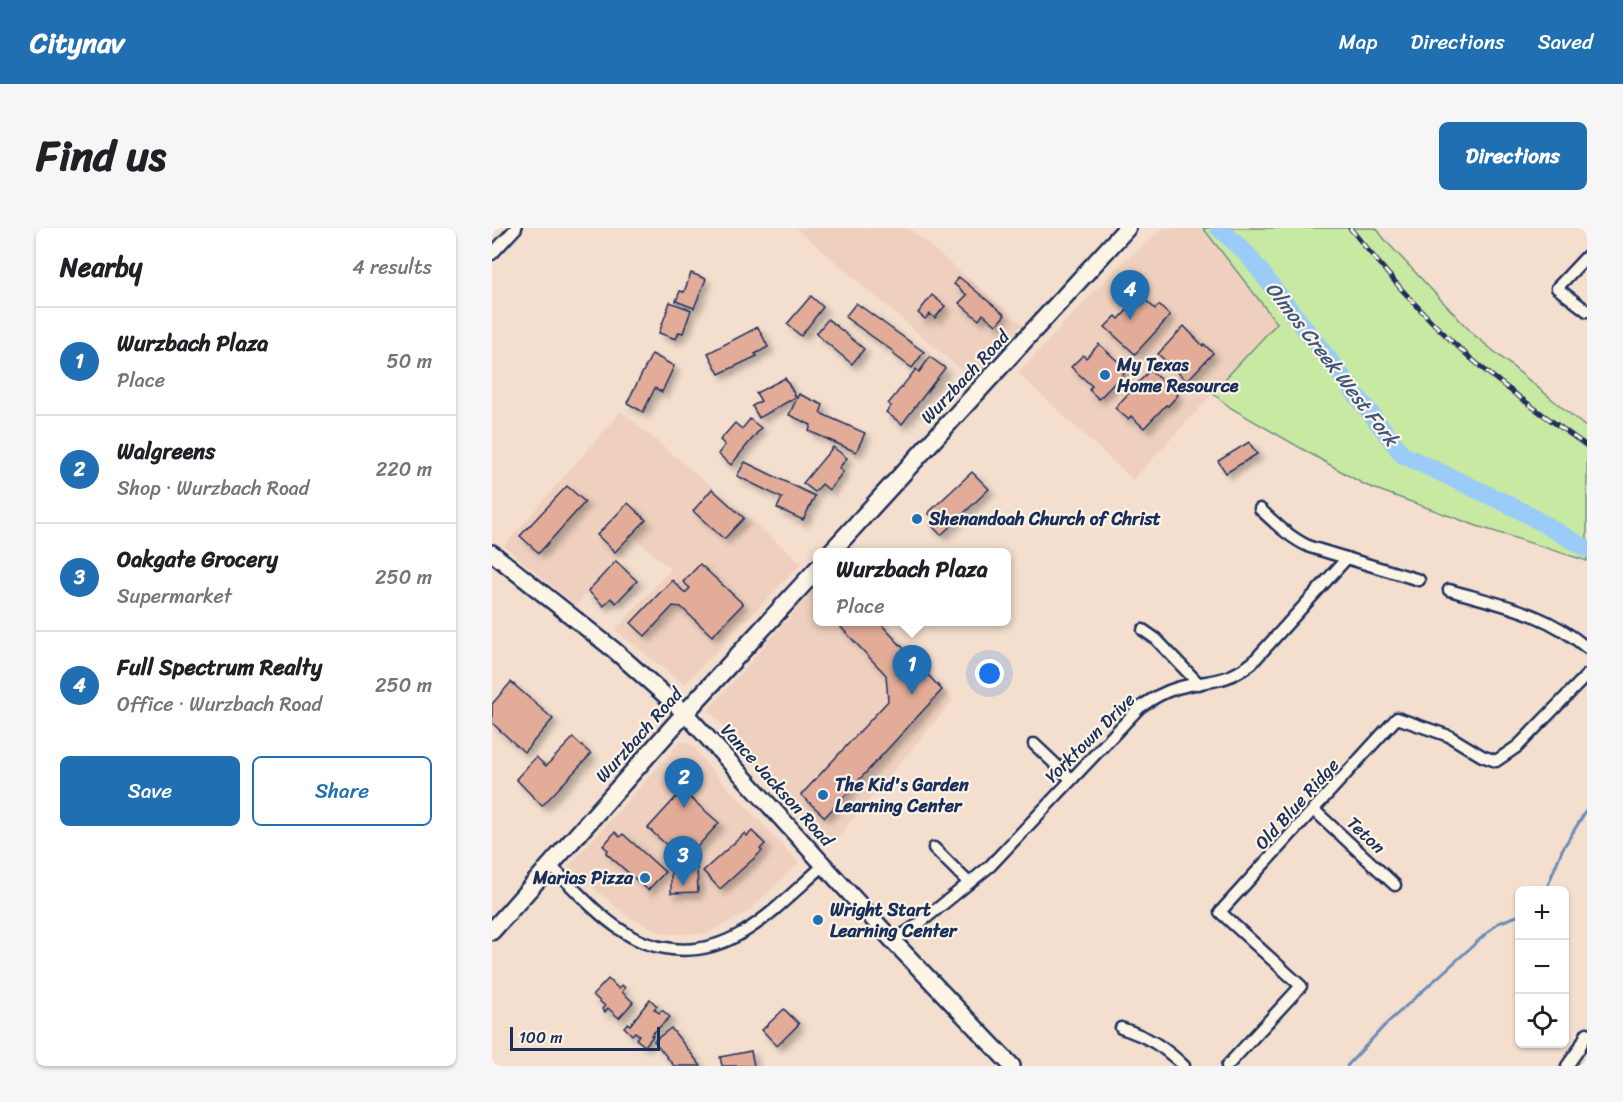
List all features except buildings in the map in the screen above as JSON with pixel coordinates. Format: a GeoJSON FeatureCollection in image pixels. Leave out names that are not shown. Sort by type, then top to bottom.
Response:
{"type":"FeatureCollection","features":[{"type":"Feature","properties":{"kind":"main road","name":"Wurzbach Road"},"geometry":{"type":"LineString","coordinates":[[835,548],[1122,234]]}},
{"type":"Feature","properties":{"kind":"main road","name":"Vance Jackson Road"},"geometry":{"type":"LineString","coordinates":[[492,553],[614,650],[685,713],[893,941],[1011,1066]]}},
{"type":"Feature","properties":{"kind":"main road","name":"Wurzbach Road"},"geometry":{"type":"LineString","coordinates":[[492,931],[685,713],[813,573]]}},
{"type":"Feature","properties":{"kind":"street"},"geometry":{"type":"LineString","coordinates":[[492,254],[516,228]]}},
{"type":"Feature","properties":{"kind":"street"},"geometry":{"type":"LineString","coordinates":[[1587,256],[1557,288],[1587,311]]}},
{"type":"Feature","properties":{"kind":"street"},"geometry":{"type":"LineString","coordinates":[[1260,508],[1295,540],[1310,547],[1419,580]]}},
{"type":"Feature","properties":{"kind":"street","name":"Yorktown Drive"},"geometry":{"type":"LineString","coordinates":[[893,941],[916,926],[1004,853],[1139,708],[1150,700],[1176,688],[1226,679],[1240,672],[1252,663],[1347,558]]}},
{"type":"Feature","properties":{"kind":"street"},"geometry":{"type":"LineString","coordinates":[[1449,590],[1542,618],[1570,634],[1587,648]]}},
{"type":"Feature","properties":{"kind":"street"},"geometry":{"type":"LineString","coordinates":[[1143,630],[1156,639],[1199,684]]}},
{"type":"Feature","properties":{"kind":"street","name":"Old Blue Ridge"},"geometry":{"type":"LineString","coordinates":[[1227,1066],[1301,986],[1220,912],[1397,718],[1449,736],[1482,756],[1496,761],[1518,746],[1587,675]]}},
{"type":"Feature","properties":{"kind":"street"},"geometry":{"type":"LineString","coordinates":[[1034,744],[1071,779]]}},
{"type":"Feature","properties":{"kind":"street","name":"Teton"},"geometry":{"type":"LineString","coordinates":[[1314,810],[1395,885]]}},
{"type":"Feature","properties":{"kind":"street"},"geometry":{"type":"LineString","coordinates":[[934,848],[969,883]]}},
{"type":"Feature","properties":{"kind":"street"},"geometry":{"type":"LineString","coordinates":[[550,865],[621,930],[653,945],[689,950],[715,946],[745,932],[824,866]]}},
{"type":"Feature","properties":{"kind":"street"},"geometry":{"type":"LineString","coordinates":[[1121,1028],[1158,1043],[1184,1066]]}},
{"type":"Feature","properties":{"kind":"street"},"geometry":{"type":"LineString","coordinates":[[1567,1066],[1587,1033]]}},
{"type":"Feature","properties":{"kind":"shaded area"},"geometry":{"type":"Polygon","coordinates":[[[796,228],[909,228],[1022,324],[975,382],[796,228]]]}},
{"type":"Feature","properties":{"kind":"shaded area"},"geometry":{"type":"Polygon","coordinates":[[[1163,228],[1202,228],[1278,323],[1133,480],[1018,373],[1117,267],[1163,228]]]}},
{"type":"Feature","properties":{"kind":"shaded area"},"geometry":{"type":"Polygon","coordinates":[[[621,411],[802,563],[684,685],[615,630],[671,569],[635,538],[576,606],[504,546],[621,411]]]}},
{"type":"Feature","properties":{"kind":"shaded area"},"geometry":{"type":"Polygon","coordinates":[[[813,591],[813,626],[883,626],[953,700],[831,845],[708,710],[813,591]]]}},
{"type":"Feature","properties":{"kind":"shaded area"},"geometry":{"type":"Polygon","coordinates":[[[681,741],[692,745],[707,765],[799,863],[748,912],[706,934],[665,934],[628,917],[568,867],[681,741]]]}},
{"type":"Feature","properties":{"kind":"green space"},"geometry":{"type":"Polygon","coordinates":[[[1203,228],[1376,228],[1473,334],[1587,428],[1587,561],[1477,526],[1365,485],[1231,408],[1212,393],[1277,323],[1203,228]]]}},
{"type":"Feature","properties":{"kind":"waterway","name":"Olmos Creek West Fork"},"geometry":{"type":"LineString","coordinates":[[1219,228],[1247,254],[1403,455],[1518,509],[1587,549]]}},
{"type":"Feature","properties":{"kind":"waterway"},"geometry":{"type":"LineString","coordinates":[[1548,886],[1562,850],[1587,809]]}},
{"type":"Feature","properties":{"kind":"waterway"},"geometry":{"type":"LineString","coordinates":[[1347,1066],[1386,1024],[1498,923],[1515,917]]}},
{"type":"Feature","properties":{"kind":"railway"},"geometry":{"type":"LineString","coordinates":[[1350,228],[1398,285],[1449,339],[1499,382],[1587,446]]}},
{"type":"Feature","properties":{"kind":"place","name":"Full Spectrum Realty"},"geometry":{"type":"Point","coordinates":[1130,320]}},
{"type":"Feature","properties":{"kind":"place","name":"My Texas Home Resource"},"geometry":{"type":"Point","coordinates":[1105,375]}},
{"type":"Feature","properties":{"kind":"place","name":"Shenandoah Church of Christ"},"geometry":{"type":"Point","coordinates":[917,519]}},
{"type":"Feature","properties":{"kind":"place","name":"Wurzbach Plaza"},"geometry":{"type":"Point","coordinates":[912,695]}},
{"type":"Feature","properties":{"kind":"place","name":"The Kid's Garden Learning Center"},"geometry":{"type":"Point","coordinates":[823,795]}},
{"type":"Feature","properties":{"kind":"place","name":"Walgreens"},"geometry":{"type":"Point","coordinates":[684,808]}},
{"type":"Feature","properties":{"kind":"place","name":"Marias Pizza"},"geometry":{"type":"Point","coordinates":[645,878]}},
{"type":"Feature","properties":{"kind":"place","name":"Oakgate Grocery"},"geometry":{"type":"Point","coordinates":[683,886]}},
{"type":"Feature","properties":{"kind":"place","name":"Wright Start Learning Center"},"geometry":{"type":"Point","coordinates":[818,920]}}]}
